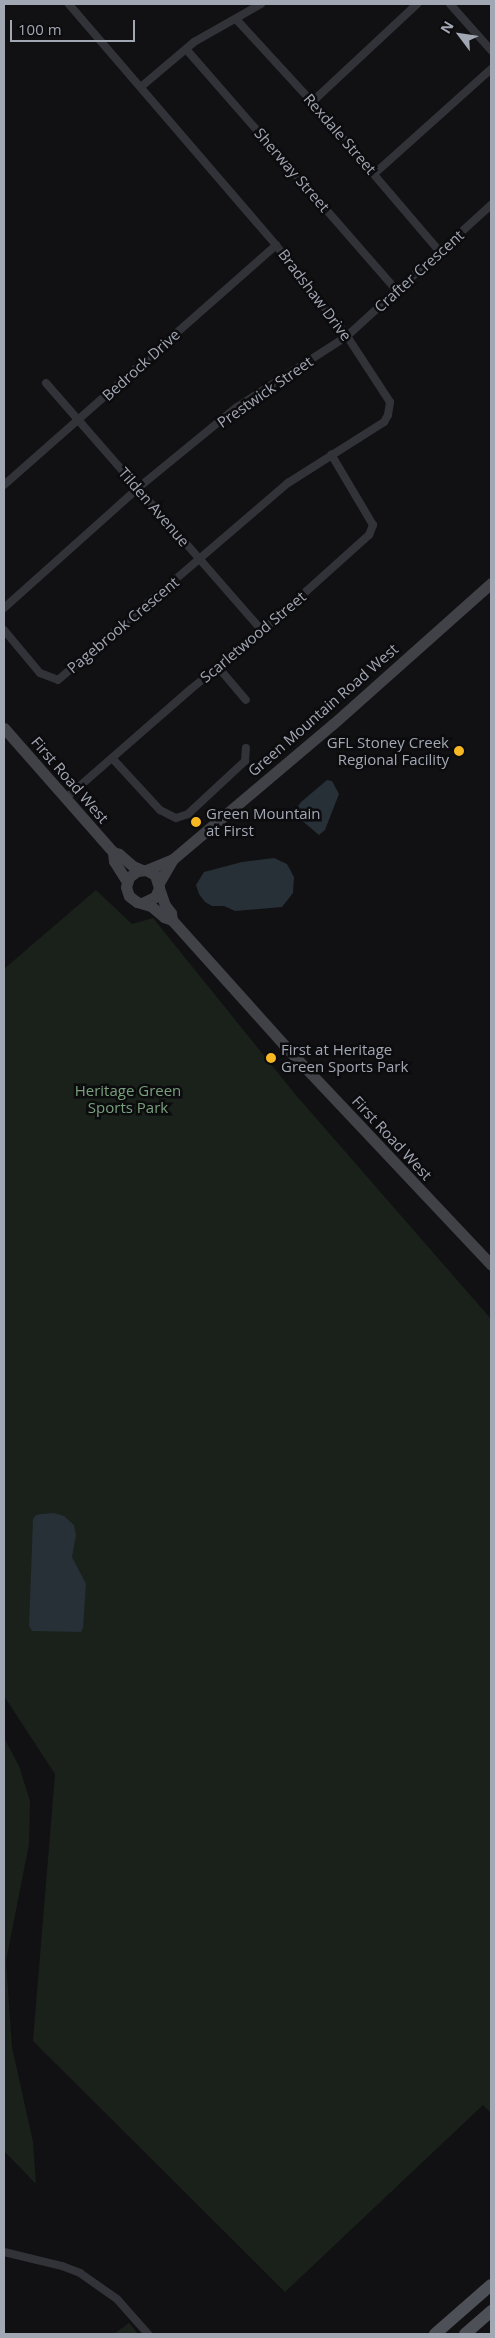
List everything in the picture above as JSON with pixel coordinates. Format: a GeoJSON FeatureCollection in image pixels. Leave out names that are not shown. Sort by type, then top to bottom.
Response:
{"type":"FeatureCollection","features":[{"type":"Feature","properties":{"kind":"main road"},"geometry":{"type":"LineString","coordinates":[[435,2334],[491,2285]]}},
{"type":"Feature","properties":{"kind":"main road"},"geometry":{"type":"LineString","coordinates":[[465,2334],[491,2311]]}},
{"type":"Feature","properties":{"kind":"street","name":"Bradshaw Drive"},"geometry":{"type":"LineString","coordinates":[[69,4],[142,86],[276,244],[347,336],[390,402],[388,415],[384,422],[288,483],[200,560]]}},
{"type":"Feature","properties":{"kind":"street"},"geometry":{"type":"LineString","coordinates":[[142,86],[186,49],[260,4]]}},
{"type":"Feature","properties":{"kind":"street"},"geometry":{"type":"LineString","coordinates":[[312,102],[417,4]]}},
{"type":"Feature","properties":{"kind":"street"},"geometry":{"type":"LineString","coordinates":[[450,4],[491,50]]}},
{"type":"Feature","properties":{"kind":"street","name":"Rexdale Street"},"geometry":{"type":"LineString","coordinates":[[236,20],[312,102],[440,252]]}},
{"type":"Feature","properties":{"kind":"street","name":"Sherway Street"},"geometry":{"type":"LineString","coordinates":[[186,49],[397,291]]}},
{"type":"Feature","properties":{"kind":"street"},"geometry":{"type":"LineString","coordinates":[[374,174],[491,68]]}},
{"type":"Feature","properties":{"kind":"street","name":"Crafter Crescent"},"geometry":{"type":"LineString","coordinates":[[347,336],[491,205]]}},
{"type":"Feature","properties":{"kind":"street","name":"Bedrock Drive"},"geometry":{"type":"LineString","coordinates":[[4,484],[78,421],[276,244]]}},
{"type":"Feature","properties":{"kind":"street","name":"Prestwick Street"},"geometry":{"type":"LineString","coordinates":[[138,488],[237,407],[347,336]]}},
{"type":"Feature","properties":{"kind":"street","name":"Tilden Avenue"},"geometry":{"type":"LineString","coordinates":[[46,383],[262,632]]}},
{"type":"Feature","properties":{"kind":"street","name":"Scarletwood Street"},"geometry":{"type":"LineString","coordinates":[[66,798],[218,667],[262,632],[369,536],[373,525],[331,454]]}},
{"type":"Feature","properties":{"kind":"street"},"geometry":{"type":"LineString","coordinates":[[4,608],[138,488]]}},
{"type":"Feature","properties":{"kind":"street","name":"Pagebrook Crescent"},"geometry":{"type":"LineString","coordinates":[[4,630],[40,673],[58,680],[200,560]]}},
{"type":"Feature","properties":{"kind":"street","name":"Green Mountain Road West"},"geometry":{"type":"LineString","coordinates":[[144,870],[173,859],[333,724],[491,583]]}},
{"type":"Feature","properties":{"kind":"street"},"geometry":{"type":"LineString","coordinates":[[218,667],[246,700]]}},
{"type":"Feature","properties":{"kind":"street","name":"First Road West"},"geometry":{"type":"LineString","coordinates":[[4,728],[113,852],[120,854],[133,866],[144,870]]}},
{"type":"Feature","properties":{"kind":"street"},"geometry":{"type":"LineString","coordinates":[[112,758],[160,810],[176,818],[188,814],[245,760],[246,748]]}},
{"type":"Feature","properties":{"kind":"street","name":"First Road West"},"geometry":{"type":"LineString","coordinates":[[113,852],[114,861],[127,882]]}},
{"type":"Feature","properties":{"kind":"street","name":"Green Mountain Road West"},"geometry":{"type":"LineString","coordinates":[[159,886],[173,859]]}},
{"type":"Feature","properties":{"kind":"street"},"geometry":{"type":"LineString","coordinates":[[144,870],[155,875],[159,886],[155,897],[142,903],[129,896],[127,882],[132,874],[144,870]]}},
{"type":"Feature","properties":{"kind":"street","name":"First Road West"},"geometry":{"type":"LineString","coordinates":[[159,886],[165,905],[172,913],[172,920]]}},
{"type":"Feature","properties":{"kind":"street","name":"First Road West"},"geometry":{"type":"LineString","coordinates":[[142,903],[151,906],[164,917],[172,920],[284,1045],[491,1265]]}},
{"type":"Feature","properties":{"kind":"street"},"geometry":{"type":"LineString","coordinates":[[4,2252],[62,2266],[80,2273],[117,2299],[148,2334]]}},
{"type":"Feature","properties":{"kind":"green space","name":"Heritage Green Sports Park"},"geometry":{"type":"Polygon","coordinates":[[[96,890],[132,924],[153,918],[295,1094],[491,1319],[491,2113],[483,2105],[285,2292],[33,2041],[55,1774],[4,1696],[4,969],[96,890]]]}},
{"type":"Feature","properties":{"kind":"green space"},"geometry":{"type":"Polygon","coordinates":[[[4,1738],[19,1766],[30,1801],[29,1844],[6,1961],[12,2047],[33,2142],[36,2184],[4,2151],[4,1738]]]}},
{"type":"Feature","properties":{"kind":"green space"},"geometry":{"type":"Polygon","coordinates":[[[129,2323],[138,2334],[114,2334],[129,2323]]]}},
{"type":"Feature","properties":{"kind":"shaded area"},"geometry":{"type":"Polygon","coordinates":[[[327,780],[332,781],[339,794],[325,830],[319,835],[293,813],[301,802],[327,780]]]}},
{"type":"Feature","properties":{"kind":"shaded area"},"geometry":{"type":"Polygon","coordinates":[[[274,858],[287,864],[294,877],[293,893],[282,907],[235,911],[224,906],[212,906],[205,902],[199,894],[196,885],[204,872],[242,862],[274,858]]]}},
{"type":"Feature","properties":{"kind":"shaded area"},"geometry":{"type":"Polygon","coordinates":[[[54,1513],[64,1516],[74,1525],[76,1535],[72,1557],[86,1584],[83,1628],[81,1632],[32,1631],[29,1626],[33,1519],[36,1515],[54,1513]]]}},
{"type":"Feature","properties":{"kind":"place","name":"GFL Stoney Creek Regional Facility"},"geometry":{"type":"Point","coordinates":[459,751]}},
{"type":"Feature","properties":{"kind":"place","name":"Green Mountain at First"},"geometry":{"type":"Point","coordinates":[196,822]}},
{"type":"Feature","properties":{"kind":"place","name":"First at Heritage Green Sports Park"},"geometry":{"type":"Point","coordinates":[271,1058]}}]}
